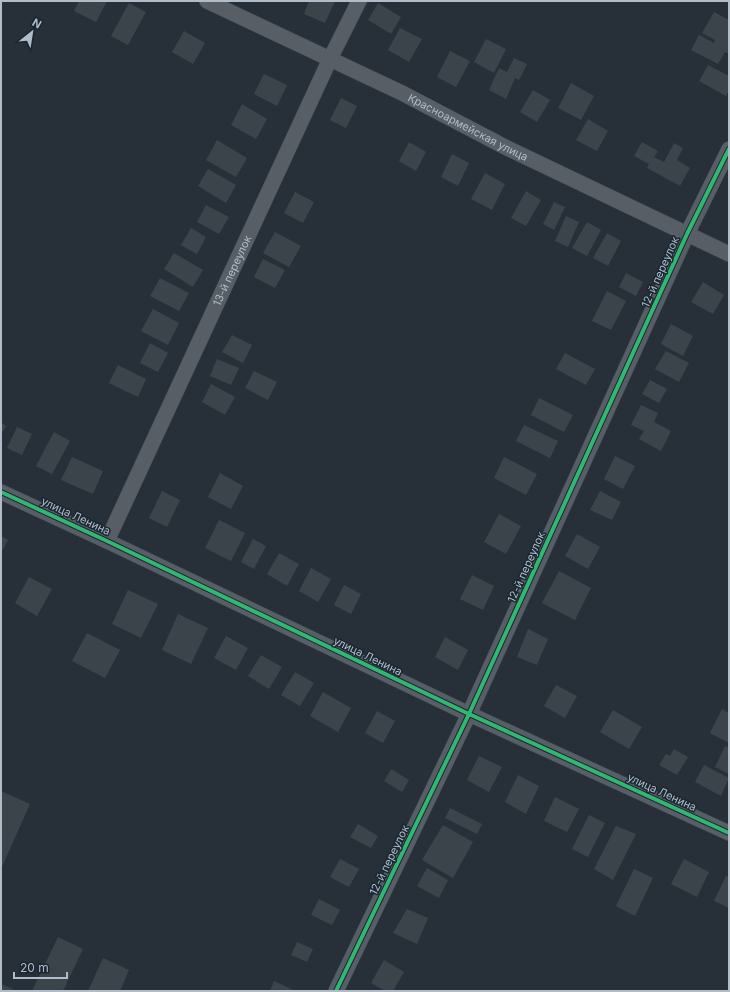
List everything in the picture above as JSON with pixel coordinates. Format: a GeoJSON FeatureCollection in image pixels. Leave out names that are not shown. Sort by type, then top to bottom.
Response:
{"type":"FeatureCollection","features":[{"type":"Feature","properties":{"kind":"street","name":"Красноармейская улица"},"geometry":{"type":"LineString","coordinates":[[207,1],[402,93],[507,148],[729,254]]}},
{"type":"Feature","properties":{"kind":"street","name":"13-й переулок"},"geometry":{"type":"LineString","coordinates":[[107,541],[330,59],[359,1]]}},
{"type":"Feature","properties":{"kind":"street","name":"12-й переулок"},"geometry":{"type":"LineString","coordinates":[[336,991],[469,714],[687,234],[729,149]]}},
{"type":"Feature","properties":{"kind":"street","name":"улица Ленина"},"geometry":{"type":"LineString","coordinates":[[1,492],[469,714],[729,833]]}},
{"type":"Feature","properties":{"kind":"building"},"geometry":{"type":"Polygon","coordinates":[[[79,1],[107,1],[96,22],[74,11],[79,1]]]}},
{"type":"Feature","properties":{"kind":"building"},"geometry":{"type":"Polygon","coordinates":[[[309,1],[335,1],[325,23],[304,14],[309,1]]]}},
{"type":"Feature","properties":{"kind":"building"},"geometry":{"type":"Polygon","coordinates":[[[129,3],[146,12],[128,45],[111,36],[129,3]]]}},
{"type":"Feature","properties":{"kind":"building"},"geometry":{"type":"Polygon","coordinates":[[[378,3],[401,17],[391,34],[368,20],[378,3]]]}},
{"type":"Feature","properties":{"kind":"building"},"geometry":{"type":"Polygon","coordinates":[[[714,12],[729,20],[729,54],[725,52],[718,64],[691,50],[699,35],[714,43],[715,40],[702,33],[714,12]]]}},
{"type":"Feature","properties":{"kind":"building"},"geometry":{"type":"Polygon","coordinates":[[[400,28],[422,39],[409,62],[388,50],[400,28]]]}},
{"type":"Feature","properties":{"kind":"building"},"geometry":{"type":"Polygon","coordinates":[[[184,31],[205,43],[193,64],[172,52],[184,31]]]}},
{"type":"Feature","properties":{"kind":"building"},"geometry":{"type":"Polygon","coordinates":[[[486,39],[506,49],[494,73],[474,62],[486,39]]]}},
{"type":"Feature","properties":{"kind":"building"},"geometry":{"type":"Polygon","coordinates":[[[450,51],[470,61],[456,87],[437,77],[450,51]]]}},
{"type":"Feature","properties":{"kind":"building"},"geometry":{"type":"Polygon","coordinates":[[[514,58],[527,64],[519,80],[515,78],[506,99],[489,90],[499,68],[507,72],[514,58]]]}},
{"type":"Feature","properties":{"kind":"building"},"geometry":{"type":"Polygon","coordinates":[[[708,65],[729,76],[729,91],[726,96],[699,81],[708,65]]]}},
{"type":"Feature","properties":{"kind":"building"},"geometry":{"type":"Polygon","coordinates":[[[264,74],[287,85],[277,106],[254,94],[264,74]]]}},
{"type":"Feature","properties":{"kind":"building"},"geometry":{"type":"Polygon","coordinates":[[[571,83],[594,96],[581,120],[558,108],[571,83]]]}},
{"type":"Feature","properties":{"kind":"building"},"geometry":{"type":"Polygon","coordinates":[[[533,90],[550,100],[537,122],[520,112],[533,90]]]}},
{"type":"Feature","properties":{"kind":"building"},"geometry":{"type":"Polygon","coordinates":[[[341,98],[357,106],[346,128],[330,120],[341,98]]]}},
{"type":"Feature","properties":{"kind":"building"},"geometry":{"type":"Polygon","coordinates":[[[242,104],[267,119],[256,139],[231,125],[242,104]]]}},
{"type":"Feature","properties":{"kind":"building"},"geometry":{"type":"Polygon","coordinates":[[[588,119],[608,131],[597,151],[576,140],[588,119]]]}},
{"type":"Feature","properties":{"kind":"building"},"geometry":{"type":"Polygon","coordinates":[[[217,140],[247,158],[236,177],[206,160],[217,140]]]}},
{"type":"Feature","properties":{"kind":"building"},"geometry":{"type":"Polygon","coordinates":[[[409,142],[426,152],[416,171],[399,161],[409,142]]]}},
{"type":"Feature","properties":{"kind":"building"},"geometry":{"type":"Polygon","coordinates":[[[642,142],[658,151],[654,157],[664,162],[674,143],[683,148],[677,160],[690,168],[680,186],[647,168],[649,164],[634,156],[642,142]]]}},
{"type":"Feature","properties":{"kind":"building"},"geometry":{"type":"Polygon","coordinates":[[[452,154],[469,163],[458,186],[441,177],[452,154]]]}},
{"type":"Feature","properties":{"kind":"building"},"geometry":{"type":"Polygon","coordinates":[[[208,169],[236,185],[226,203],[198,186],[208,169]]]}},
{"type":"Feature","properties":{"kind":"building"},"geometry":{"type":"Polygon","coordinates":[[[485,173],[505,184],[492,210],[471,199],[485,173]]]}},
{"type":"Feature","properties":{"kind":"building"},"geometry":{"type":"Polygon","coordinates":[[[526,191],[541,200],[526,226],[511,218],[526,191]]]}},
{"type":"Feature","properties":{"kind":"building"},"geometry":{"type":"Polygon","coordinates":[[[295,192],[314,202],[303,223],[284,213],[295,192]]]}},
{"type":"Feature","properties":{"kind":"building"},"geometry":{"type":"Polygon","coordinates":[[[554,202],[565,207],[554,230],[543,224],[554,202]]]}},
{"type":"Feature","properties":{"kind":"building"},"geometry":{"type":"Polygon","coordinates":[[[206,205],[229,217],[219,234],[197,222],[206,205]]]}},
{"type":"Feature","properties":{"kind":"building"},"geometry":{"type":"Polygon","coordinates":[[[566,216],[579,222],[568,247],[555,241],[566,216]]]}},
{"type":"Feature","properties":{"kind":"building"},"geometry":{"type":"Polygon","coordinates":[[[587,222],[601,230],[587,256],[572,248],[587,222]]]}},
{"type":"Feature","properties":{"kind":"building"},"geometry":{"type":"Polygon","coordinates":[[[191,228],[206,237],[197,254],[181,245],[191,228]]]}},
{"type":"Feature","properties":{"kind":"building"},"geometry":{"type":"Polygon","coordinates":[[[275,232],[301,246],[289,267],[263,253],[275,232]]]}},
{"type":"Feature","properties":{"kind":"building"},"geometry":{"type":"Polygon","coordinates":[[[607,233],[621,241],[608,266],[593,258],[607,233]]]}},
{"type":"Feature","properties":{"kind":"building"},"geometry":{"type":"Polygon","coordinates":[[[174,253],[203,270],[193,287],[164,269],[174,253]]]}},
{"type":"Feature","properties":{"kind":"building"},"geometry":{"type":"Polygon","coordinates":[[[263,259],[285,270],[275,288],[254,277],[263,259]]]}},
{"type":"Feature","properties":{"kind":"building"},"geometry":{"type":"Polygon","coordinates":[[[626,273],[643,282],[636,296],[619,287],[626,273]]]}},
{"type":"Feature","properties":{"kind":"building"},"geometry":{"type":"Polygon","coordinates":[[[160,278],[189,293],[179,311],[150,296],[160,278]]]}},
{"type":"Feature","properties":{"kind":"building"},"geometry":{"type":"Polygon","coordinates":[[[703,282],[724,295],[713,314],[691,302],[703,282]]]}},
{"type":"Feature","properties":{"kind":"building"},"geometry":{"type":"Polygon","coordinates":[[[607,291],[626,301],[611,330],[592,321],[607,291]]]}},
{"type":"Feature","properties":{"kind":"building"},"geometry":{"type":"Polygon","coordinates":[[[153,309],[179,323],[168,345],[141,331],[153,309]]]}},
{"type":"Feature","properties":{"kind":"building"},"geometry":{"type":"Polygon","coordinates":[[[671,324],[693,336],[683,356],[661,344],[671,324]]]}},
{"type":"Feature","properties":{"kind":"building"},"geometry":{"type":"Polygon","coordinates":[[[232,335],[252,345],[243,363],[222,352],[232,335]]]}},
{"type":"Feature","properties":{"kind":"building"},"geometry":{"type":"Polygon","coordinates":[[[150,343],[168,353],[158,372],[140,363],[150,343]]]}},
{"type":"Feature","properties":{"kind":"building"},"geometry":{"type":"Polygon","coordinates":[[[666,351],[689,363],[679,382],[655,369],[666,351]]]}},
{"type":"Feature","properties":{"kind":"building"},"geometry":{"type":"Polygon","coordinates":[[[565,353],[595,369],[586,385],[556,369],[565,353]]]}},
{"type":"Feature","properties":{"kind":"building"},"geometry":{"type":"Polygon","coordinates":[[[217,359],[239,368],[231,385],[210,376],[217,359]]]}},
{"type":"Feature","properties":{"kind":"building"},"geometry":{"type":"Polygon","coordinates":[[[118,365],[146,379],[138,397],[109,383],[118,365]]]}},
{"type":"Feature","properties":{"kind":"building"},"geometry":{"type":"Polygon","coordinates":[[[254,371],[277,382],[268,400],[245,388],[254,371]]]}},
{"type":"Feature","properties":{"kind":"building"},"geometry":{"type":"Polygon","coordinates":[[[650,380],[667,389],[659,403],[642,394],[650,380]]]}},
{"type":"Feature","properties":{"kind":"building"},"geometry":{"type":"Polygon","coordinates":[[[211,384],[235,397],[225,415],[202,402],[211,384]]]}},
{"type":"Feature","properties":{"kind":"building"},"geometry":{"type":"Polygon","coordinates":[[[539,398],[573,415],[564,432],[531,415],[539,398]]]}},
{"type":"Feature","properties":{"kind":"building"},"geometry":{"type":"Polygon","coordinates":[[[641,405],[658,413],[654,422],[671,431],[661,451],[639,439],[644,431],[631,425],[641,405]]]}},
{"type":"Feature","properties":{"kind":"building"},"geometry":{"type":"Polygon","coordinates":[[[1,422],[6,426],[1,434],[1,422]]]}},
{"type":"Feature","properties":{"kind":"building"},"geometry":{"type":"Polygon","coordinates":[[[524,425],[558,441],[550,458],[516,441],[524,425]]]}},
{"type":"Feature","properties":{"kind":"building"},"geometry":{"type":"Polygon","coordinates":[[[17,427],[32,434],[22,455],[7,448],[17,427]]]}},
{"type":"Feature","properties":{"kind":"building"},"geometry":{"type":"Polygon","coordinates":[[[54,432],[70,441],[52,474],[36,466],[54,432]]]}},
{"type":"Feature","properties":{"kind":"building"},"geometry":{"type":"Polygon","coordinates":[[[615,456],[635,466],[623,489],[604,479],[615,456]]]}},
{"type":"Feature","properties":{"kind":"building"},"geometry":{"type":"Polygon","coordinates":[[[72,457],[103,471],[93,494],[61,480],[72,457]]]}},
{"type":"Feature","properties":{"kind":"building"},"geometry":{"type":"Polygon","coordinates":[[[504,457],[537,474],[526,495],[494,478],[504,457]]]}},
{"type":"Feature","properties":{"kind":"building"},"geometry":{"type":"Polygon","coordinates":[[[220,473],[243,486],[231,509],[208,497],[220,473]]]}},
{"type":"Feature","properties":{"kind":"building"},"geometry":{"type":"Polygon","coordinates":[[[162,491],[180,500],[167,527],[149,518],[162,491]]]}},
{"type":"Feature","properties":{"kind":"building"},"geometry":{"type":"Polygon","coordinates":[[[600,491],[621,502],[612,520],[590,510],[600,491]]]}},
{"type":"Feature","properties":{"kind":"building"},"geometry":{"type":"Polygon","coordinates":[[[499,514],[521,526],[506,554],[484,542],[499,514]]]}},
{"type":"Feature","properties":{"kind":"building"},"geometry":{"type":"Polygon","coordinates":[[[219,520],[245,533],[231,561],[205,548],[219,520]]]}},
{"type":"Feature","properties":{"kind":"building"},"geometry":{"type":"Polygon","coordinates":[[[577,534],[600,547],[588,569],[565,556],[577,534]]]}},
{"type":"Feature","properties":{"kind":"building"},"geometry":{"type":"Polygon","coordinates":[[[1,536],[8,540],[1,553],[1,536]]]}},
{"type":"Feature","properties":{"kind":"building"},"geometry":{"type":"Polygon","coordinates":[[[253,539],[266,546],[254,569],[241,562],[253,539]]]}},
{"type":"Feature","properties":{"kind":"building"},"geometry":{"type":"Polygon","coordinates":[[[279,553],[299,564],[287,586],[267,574],[279,553]]]}},
{"type":"Feature","properties":{"kind":"building"},"geometry":{"type":"Polygon","coordinates":[[[311,568],[331,579],[318,602],[299,591],[311,568]]]}},
{"type":"Feature","properties":{"kind":"building"},"geometry":{"type":"Polygon","coordinates":[[[559,571],[591,588],[575,620],[542,603],[559,571]]]}},
{"type":"Feature","properties":{"kind":"building"},"geometry":{"type":"Polygon","coordinates":[[[472,575],[494,586],[483,610],[460,599],[472,575]]]}},
{"type":"Feature","properties":{"kind":"building"},"geometry":{"type":"Polygon","coordinates":[[[29,577],[52,589],[37,616],[15,603],[29,577]]]}},
{"type":"Feature","properties":{"kind":"building"},"geometry":{"type":"Polygon","coordinates":[[[344,585],[361,594],[351,614],[334,605],[344,585]]]}},
{"type":"Feature","properties":{"kind":"building"},"geometry":{"type":"Polygon","coordinates":[[[128,590],[158,604],[141,638],[112,624],[128,590]]]}},
{"type":"Feature","properties":{"kind":"building"},"geometry":{"type":"Polygon","coordinates":[[[178,614],[208,628],[191,664],[162,650],[178,614]]]}},
{"type":"Feature","properties":{"kind":"building"},"geometry":{"type":"Polygon","coordinates":[[[528,629],[548,639],[537,665],[517,657],[528,629]]]}},
{"type":"Feature","properties":{"kind":"building"},"geometry":{"type":"Polygon","coordinates":[[[87,633],[120,650],[105,678],[72,661],[87,633]]]}},
{"type":"Feature","properties":{"kind":"building"},"geometry":{"type":"Polygon","coordinates":[[[226,636],[248,648],[236,670],[214,658],[226,636]]]}},
{"type":"Feature","properties":{"kind":"building"},"geometry":{"type":"Polygon","coordinates":[[[445,637],[468,650],[458,670],[435,657],[445,637]]]}},
{"type":"Feature","properties":{"kind":"building"},"geometry":{"type":"Polygon","coordinates":[[[261,655],[282,667],[269,689],[248,676],[261,655]]]}},
{"type":"Feature","properties":{"kind":"building"},"geometry":{"type":"Polygon","coordinates":[[[295,672],[314,683],[300,706],[281,695],[295,672]]]}},
{"type":"Feature","properties":{"kind":"building"},"geometry":{"type":"Polygon","coordinates":[[[556,685],[577,696],[565,718],[544,706],[556,685]]]}},
{"type":"Feature","properties":{"kind":"building"},"geometry":{"type":"Polygon","coordinates":[[[323,692],[351,708],[338,732],[310,716],[323,692]]]}},
{"type":"Feature","properties":{"kind":"building"},"geometry":{"type":"Polygon","coordinates":[[[722,709],[729,713],[729,743],[710,733],[722,709]]]}},
{"type":"Feature","properties":{"kind":"building"},"geometry":{"type":"Polygon","coordinates":[[[613,710],[642,727],[629,749],[600,732],[613,710]]]}},
{"type":"Feature","properties":{"kind":"building"},"geometry":{"type":"Polygon","coordinates":[[[377,711],[395,721],[383,743],[365,733],[377,711]]]}},
{"type":"Feature","properties":{"kind":"building"},"geometry":{"type":"Polygon","coordinates":[[[725,746],[729,748],[729,774],[715,767],[725,746]]]}},
{"type":"Feature","properties":{"kind":"building"},"geometry":{"type":"Polygon","coordinates":[[[674,749],[688,757],[677,775],[659,765],[666,754],[670,756],[674,749]]]}},
{"type":"Feature","properties":{"kind":"building"},"geometry":{"type":"Polygon","coordinates":[[[479,756],[502,767],[489,792],[467,780],[479,756]]]}},
{"type":"Feature","properties":{"kind":"building"},"geometry":{"type":"Polygon","coordinates":[[[704,765],[729,778],[721,796],[695,782],[704,765]]]}},
{"type":"Feature","properties":{"kind":"building"},"geometry":{"type":"Polygon","coordinates":[[[391,769],[409,780],[402,792],[384,781],[391,769]]]}},
{"type":"Feature","properties":{"kind":"building"},"geometry":{"type":"Polygon","coordinates":[[[518,775],[539,786],[526,814],[505,802],[518,775]]]}},
{"type":"Feature","properties":{"kind":"building"},"geometry":{"type":"Polygon","coordinates":[[[1,791],[30,804],[1,869],[1,791]]]}},
{"type":"Feature","properties":{"kind":"building"},"geometry":{"type":"Polygon","coordinates":[[[555,797],[579,809],[567,832],[544,821],[555,797]]]}},
{"type":"Feature","properties":{"kind":"building"},"geometry":{"type":"Polygon","coordinates":[[[450,808],[482,824],[477,834],[445,818],[450,808]]]}},
{"type":"Feature","properties":{"kind":"building"},"geometry":{"type":"Polygon","coordinates":[[[589,815],[605,823],[588,857],[572,849],[589,815]]]}},
{"type":"Feature","properties":{"kind":"building"},"geometry":{"type":"Polygon","coordinates":[[[358,824],[378,836],[371,848],[350,837],[358,824]]]}},
{"type":"Feature","properties":{"kind":"building"},"geometry":{"type":"Polygon","coordinates":[[[443,825],[473,842],[453,878],[422,860],[443,825]]]}},
{"type":"Feature","properties":{"kind":"building"},"geometry":{"type":"Polygon","coordinates":[[[616,826],[636,834],[613,880],[594,869],[616,826]]]}},
{"type":"Feature","properties":{"kind":"building"},"geometry":{"type":"Polygon","coordinates":[[[340,859],[359,869],[349,887],[330,877],[340,859]]]}},
{"type":"Feature","properties":{"kind":"building"},"geometry":{"type":"Polygon","coordinates":[[[684,859],[709,872],[697,897],[671,884],[684,859]]]}},
{"type":"Feature","properties":{"kind":"building"},"geometry":{"type":"Polygon","coordinates":[[[427,868],[448,880],[439,898],[417,886],[427,868]]]}},
{"type":"Feature","properties":{"kind":"building"},"geometry":{"type":"Polygon","coordinates":[[[634,869],[653,878],[635,916],[616,906],[634,869]]]}},
{"type":"Feature","properties":{"kind":"building"},"geometry":{"type":"Polygon","coordinates":[[[726,876],[729,877],[729,908],[714,901],[726,876]]]}},
{"type":"Feature","properties":{"kind":"building"},"geometry":{"type":"Polygon","coordinates":[[[319,899],[340,910],[332,925],[311,915],[319,899]]]}},
{"type":"Feature","properties":{"kind":"building"},"geometry":{"type":"Polygon","coordinates":[[[407,909],[428,918],[417,944],[393,933],[407,909]]]}},
{"type":"Feature","properties":{"kind":"building"},"geometry":{"type":"Polygon","coordinates":[[[58,937],[83,949],[63,991],[32,991],[58,937]]]}},
{"type":"Feature","properties":{"kind":"building"},"geometry":{"type":"Polygon","coordinates":[[[297,942],[313,949],[307,962],[291,955],[297,942]]]}},
{"type":"Feature","properties":{"kind":"building"},"geometry":{"type":"Polygon","coordinates":[[[103,958],[129,970],[120,991],[88,991],[103,958]]]}},
{"type":"Feature","properties":{"kind":"building"},"geometry":{"type":"Polygon","coordinates":[[[384,960],[404,972],[393,991],[385,991],[371,983],[384,960]]]}},
{"type":"Feature","properties":{"kind":"building"},"geometry":{"type":"Polygon","coordinates":[[[274,981],[295,991],[270,991],[274,981]]]}},
{"type":"Feature","properties":{"kind":"building"},"geometry":{"type":"Polygon","coordinates":[[[1,984],[13,989],[12,991],[1,991],[1,984]]]}},
{"type":"Feature","properties":{"kind":"cycle path"},"geometry":{"type":"LineString","coordinates":[[336,991],[469,714],[687,234],[729,149]]}},
{"type":"Feature","properties":{"kind":"cycle path"},"geometry":{"type":"LineString","coordinates":[[1,492],[469,714],[729,833]]}}]}
